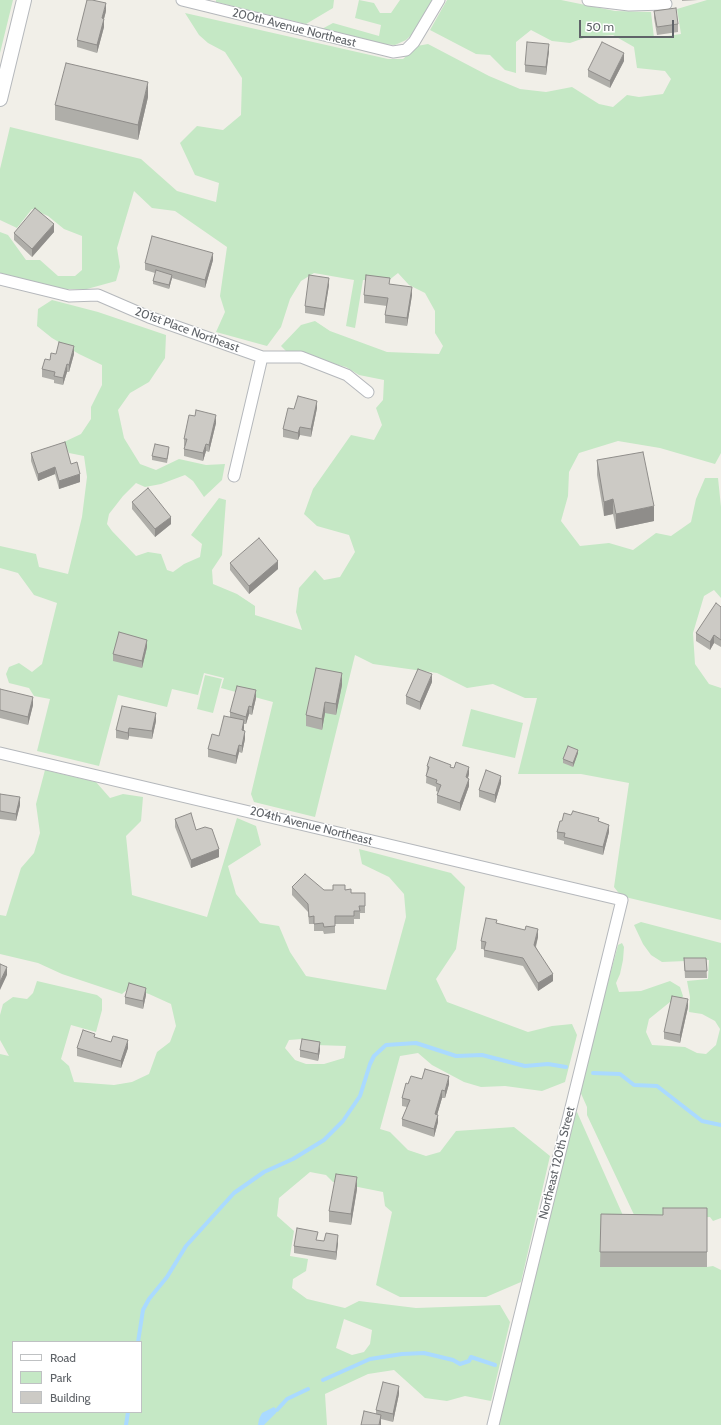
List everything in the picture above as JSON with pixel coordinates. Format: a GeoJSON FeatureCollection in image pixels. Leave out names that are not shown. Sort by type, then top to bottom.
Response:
{"type":"FeatureCollection","features":[{"type":"Feature","properties":{"kind":"street"},"geometry":{"type":"LineString","coordinates":[[0,98],[24,0]]}},
{"type":"Feature","properties":{"kind":"street","name":"200th Avenue Northeast"},"geometry":{"type":"LineString","coordinates":[[182,0],[383,51],[393,52],[406,50],[414,42],[439,0]]}},
{"type":"Feature","properties":{"kind":"street"},"geometry":{"type":"LineString","coordinates":[[588,0],[629,5],[666,4]]}},
{"type":"Feature","properties":{"kind":"street","name":"201st Place Northeast"},"geometry":{"type":"LineString","coordinates":[[0,279],[70,296],[98,296],[149,317],[262,357],[302,357],[347,374],[368,392]]}},
{"type":"Feature","properties":{"kind":"street"},"geometry":{"type":"LineString","coordinates":[[234,476],[262,357]]}},
{"type":"Feature","properties":{"kind":"street","name":"204th Avenue Northeast"},"geometry":{"type":"LineString","coordinates":[[0,753],[622,900]]}},
{"type":"Feature","properties":{"kind":"street","name":"Northeast 120th Street"},"geometry":{"type":"LineString","coordinates":[[493,1425],[622,900]]}},
{"type":"Feature","properties":{"kind":"green space"},"geometry":{"type":"Polygon","coordinates":[[[0,0],[13,0],[0,53],[0,0]]]}},
{"type":"Feature","properties":{"kind":"green space"},"geometry":{"type":"Polygon","coordinates":[[[216,0],[334,0],[333,8],[306,24],[216,2],[216,0]]]}},
{"type":"Feature","properties":{"kind":"green space"},"geometry":{"type":"Polygon","coordinates":[[[359,0],[374,3],[380,13],[391,13],[400,0],[434,0],[420,27],[406,40],[395,45],[376,44],[320,30],[333,23],[379,36],[381,25],[355,18],[359,0]]]}},
{"type":"Feature","properties":{"kind":"green space"},"geometry":{"type":"Polygon","coordinates":[[[447,0],[561,0],[615,11],[651,12],[654,38],[681,34],[677,9],[707,0],[721,0],[721,453],[715,464],[660,448],[618,441],[579,453],[569,472],[568,496],[561,521],[580,546],[609,543],[633,550],[656,533],[671,536],[691,522],[696,499],[705,478],[718,478],[721,507],[721,598],[714,590],[704,596],[693,633],[695,664],[709,684],[721,688],[721,920],[621,896],[614,887],[629,783],[581,774],[518,774],[537,698],[525,698],[493,684],[467,688],[437,673],[373,664],[355,655],[315,817],[254,802],[251,794],[273,702],[221,688],[224,678],[204,673],[198,695],[172,689],[167,707],[118,695],[99,766],[37,751],[50,699],[34,696],[29,688],[9,683],[6,674],[9,667],[19,663],[32,672],[42,664],[57,603],[34,595],[18,573],[0,568],[0,546],[36,554],[39,567],[68,574],[82,517],[87,477],[84,456],[69,453],[64,442],[81,434],[91,419],[91,407],[102,385],[102,365],[79,354],[52,338],[37,326],[38,309],[52,300],[98,312],[166,335],[165,358],[149,382],[130,393],[118,410],[124,438],[140,464],[156,470],[179,459],[206,465],[225,464],[222,480],[204,497],[193,481],[185,475],[161,484],[145,487],[136,483],[123,496],[109,514],[107,524],[112,531],[136,556],[148,552],[161,554],[167,570],[173,572],[184,564],[200,557],[202,544],[191,535],[219,498],[226,500],[222,555],[212,570],[213,584],[237,594],[255,606],[255,615],[302,630],[296,612],[299,588],[315,570],[324,580],[340,577],[355,552],[349,535],[317,526],[304,514],[313,489],[351,435],[374,440],[382,425],[376,408],[383,400],[384,380],[359,375],[346,367],[287,352],[281,346],[301,325],[315,321],[330,331],[387,352],[439,354],[443,346],[435,333],[435,311],[425,293],[409,285],[398,273],[388,281],[363,280],[355,328],[346,326],[354,280],[314,273],[301,281],[290,299],[281,327],[267,346],[216,332],[225,312],[220,296],[227,247],[175,211],[152,208],[134,191],[117,248],[120,267],[116,281],[87,289],[59,289],[0,273],[0,232],[8,235],[26,260],[40,260],[58,276],[75,276],[82,270],[82,236],[64,229],[48,216],[32,209],[17,228],[0,220],[0,169],[10,127],[141,159],[177,191],[216,202],[219,183],[195,175],[180,143],[197,126],[223,130],[241,115],[242,78],[225,52],[208,43],[199,35],[185,13],[388,59],[403,59],[417,46],[428,44],[489,76],[520,89],[546,92],[572,87],[599,104],[613,107],[627,95],[639,97],[663,94],[671,79],[665,71],[637,68],[634,47],[613,35],[587,37],[570,43],[552,41],[531,30],[516,42],[516,73],[505,70],[490,55],[476,54],[430,30],[447,0]]]}},
{"type":"Feature","properties":{"kind":"green space"},"geometry":{"type":"Polygon","coordinates":[[[205,675],[222,679],[213,713],[197,709],[205,675]]]}},
{"type":"Feature","properties":{"kind":"green space"},"geometry":{"type":"Polygon","coordinates":[[[471,709],[523,723],[515,758],[462,746],[471,709]]]}},
{"type":"Feature","properties":{"kind":"green space"},"geometry":{"type":"Polygon","coordinates":[[[45,770],[96,782],[110,798],[123,794],[143,797],[141,821],[126,836],[132,895],[207,917],[237,818],[256,826],[261,845],[228,866],[236,894],[260,923],[279,926],[290,952],[306,976],[386,990],[406,917],[404,894],[389,877],[362,864],[359,849],[451,873],[465,887],[456,949],[436,979],[447,1002],[528,1032],[552,1026],[572,1024],[577,1035],[565,1082],[542,1091],[505,1086],[481,1087],[464,1082],[432,1065],[418,1053],[400,1056],[380,1129],[390,1132],[408,1150],[426,1156],[440,1152],[456,1131],[514,1127],[550,1156],[521,1282],[486,1297],[400,1297],[376,1285],[392,1212],[385,1206],[383,1192],[333,1182],[326,1175],[310,1172],[279,1198],[277,1216],[294,1231],[290,1256],[308,1259],[306,1271],[293,1279],[292,1288],[307,1299],[345,1308],[359,1301],[416,1308],[500,1305],[510,1322],[491,1401],[465,1396],[447,1401],[425,1398],[394,1370],[368,1374],[325,1394],[327,1425],[0,1425],[0,1054],[9,1056],[0,1040],[0,1015],[3,1004],[13,997],[27,999],[33,993],[37,981],[97,995],[102,999],[102,1010],[96,1032],[71,1025],[61,1059],[69,1066],[74,1082],[114,1085],[132,1082],[149,1074],[157,1052],[170,1042],[176,1026],[171,1004],[149,994],[129,988],[122,994],[62,974],[38,963],[0,954],[0,915],[6,916],[21,868],[34,853],[40,833],[36,804],[45,770]],[[302,1039],[289,1040],[285,1048],[295,1060],[306,1064],[324,1064],[344,1058],[346,1046],[315,1045],[302,1039]],[[344,1319],[336,1348],[352,1355],[364,1352],[370,1344],[372,1330],[344,1319]]]}},
{"type":"Feature","properties":{"kind":"green space"},"geometry":{"type":"Polygon","coordinates":[[[641,922],[721,943],[721,1218],[713,1221],[710,1217],[636,1219],[587,1115],[587,1107],[579,1089],[618,945],[622,943],[624,947],[623,960],[620,974],[616,983],[619,992],[641,991],[670,981],[680,987],[683,996],[680,1002],[670,1002],[649,1019],[646,1032],[652,1045],[685,1047],[697,1053],[706,1054],[716,1045],[720,1029],[715,1021],[702,1014],[689,1012],[690,997],[687,981],[708,979],[709,960],[662,962],[651,955],[643,944],[634,925],[641,922]]]}},
{"type":"Feature","properties":{"kind":"green space"},"geometry":{"type":"Polygon","coordinates":[[[577,1112],[625,1220],[707,1267],[713,1266],[721,1270],[721,1425],[499,1425],[574,1113],[577,1112]]]}},
{"type":"Feature","properties":{"kind":"water"},"geometry":{"type":"Polygon","coordinates":[[[274,1407],[277,1410],[276,1413],[264,1425],[258,1425],[262,1413],[274,1407]]]}},
{"type":"Feature","properties":{"kind":"building"},"geometry":{"type":"Polygon","coordinates":[[[87,0],[106,3],[102,18],[104,19],[97,45],[77,40],[87,0]]]}},
{"type":"Feature","properties":{"kind":"building"},"geometry":{"type":"Polygon","coordinates":[[[676,8],[678,24],[657,27],[654,11],[676,8]]]}},
{"type":"Feature","properties":{"kind":"building"},"geometry":{"type":"Polygon","coordinates":[[[527,42],[549,44],[546,67],[525,65],[527,42]]]}},
{"type":"Feature","properties":{"kind":"building"},"geometry":{"type":"Polygon","coordinates":[[[602,42],[624,53],[610,81],[588,70],[602,42]]]}},
{"type":"Feature","properties":{"kind":"building"},"geometry":{"type":"Polygon","coordinates":[[[66,63],[148,82],[138,125],[55,105],[66,63]]]}},
{"type":"Feature","properties":{"kind":"building"},"geometry":{"type":"Polygon","coordinates":[[[35,208],[54,224],[32,249],[14,233],[35,208]]]}},
{"type":"Feature","properties":{"kind":"building"},"geometry":{"type":"Polygon","coordinates":[[[152,236],[213,253],[205,280],[145,263],[152,236]]]}},
{"type":"Feature","properties":{"kind":"building"},"geometry":{"type":"Polygon","coordinates":[[[156,270],[172,275],[169,285],[153,281],[156,270]]]}},
{"type":"Feature","properties":{"kind":"building"},"geometry":{"type":"Polygon","coordinates":[[[309,275],[329,278],[324,309],[305,306],[309,275]]]}},
{"type":"Feature","properties":{"kind":"building"},"geometry":{"type":"Polygon","coordinates":[[[366,275],[390,278],[389,284],[412,287],[407,318],[385,315],[388,298],[364,295],[366,275]]]}},
{"type":"Feature","properties":{"kind":"building"},"geometry":{"type":"Polygon","coordinates":[[[59,342],[74,346],[69,365],[67,364],[63,378],[54,376],[55,372],[42,369],[45,359],[50,360],[51,353],[56,354],[59,342]]]}},
{"type":"Feature","properties":{"kind":"building"},"geometry":{"type":"Polygon","coordinates":[[[298,396],[317,401],[311,429],[300,427],[298,433],[283,429],[288,408],[294,409],[298,396]]]}},
{"type":"Feature","properties":{"kind":"building"},"geometry":{"type":"Polygon","coordinates":[[[196,410],[216,415],[209,445],[206,444],[203,453],[184,449],[187,439],[184,439],[189,415],[195,416],[196,410]]]}},
{"type":"Feature","properties":{"kind":"building"},"geometry":{"type":"Polygon","coordinates":[[[65,442],[71,464],[77,462],[80,474],[59,481],[55,467],[38,474],[31,453],[65,442]]]}},
{"type":"Feature","properties":{"kind":"building"},"geometry":{"type":"Polygon","coordinates":[[[155,444],[169,447],[167,459],[152,456],[155,444]]]}},
{"type":"Feature","properties":{"kind":"building"},"geometry":{"type":"Polygon","coordinates":[[[643,452],[654,506],[616,514],[613,499],[604,502],[597,460],[643,452]]]}},
{"type":"Feature","properties":{"kind":"building"},"geometry":{"type":"Polygon","coordinates":[[[148,488],[171,517],[155,529],[132,502],[148,488]]]}},
{"type":"Feature","properties":{"kind":"building"},"geometry":{"type":"Polygon","coordinates":[[[259,538],[278,561],[249,586],[230,563],[259,538]]]}},
{"type":"Feature","properties":{"kind":"building"},"geometry":{"type":"Polygon","coordinates":[[[716,603],[721,607],[721,640],[714,635],[710,642],[696,633],[716,603]]]}},
{"type":"Feature","properties":{"kind":"building"},"geometry":{"type":"Polygon","coordinates":[[[119,632],[147,640],[142,661],[113,654],[119,632]]]}},
{"type":"Feature","properties":{"kind":"building"},"geometry":{"type":"Polygon","coordinates":[[[316,668],[342,673],[336,704],[325,702],[322,719],[306,715],[316,668]]]}},
{"type":"Feature","properties":{"kind":"building"},"geometry":{"type":"Polygon","coordinates":[[[418,669],[432,674],[420,702],[406,696],[418,669]]]}},
{"type":"Feature","properties":{"kind":"building"},"geometry":{"type":"Polygon","coordinates":[[[237,686],[256,690],[252,707],[249,706],[246,717],[230,712],[237,686]]]}},
{"type":"Feature","properties":{"kind":"building"},"geometry":{"type":"Polygon","coordinates":[[[0,689],[33,697],[28,717],[0,710],[0,689]]]}},
{"type":"Feature","properties":{"kind":"building"},"geometry":{"type":"Polygon","coordinates":[[[122,706],[156,713],[152,731],[129,728],[128,733],[116,730],[122,706]]]}},
{"type":"Feature","properties":{"kind":"building"},"geometry":{"type":"Polygon","coordinates":[[[224,716],[244,720],[242,730],[245,731],[242,746],[239,745],[236,756],[208,749],[212,734],[219,736],[224,716]]]}},
{"type":"Feature","properties":{"kind":"building"},"geometry":{"type":"Polygon","coordinates":[[[568,746],[578,750],[573,763],[563,759],[568,746]]]}},
{"type":"Feature","properties":{"kind":"building"},"geometry":{"type":"Polygon","coordinates":[[[430,757],[451,765],[450,767],[454,768],[456,762],[469,767],[466,777],[469,779],[460,803],[437,795],[441,785],[436,783],[437,780],[426,776],[430,757]]]}},
{"type":"Feature","properties":{"kind":"building"},"geometry":{"type":"Polygon","coordinates":[[[486,770],[501,776],[495,795],[479,790],[486,770]]]}},
{"type":"Feature","properties":{"kind":"building"},"geometry":{"type":"Polygon","coordinates":[[[0,794],[20,797],[16,814],[0,811],[0,794]]]}},
{"type":"Feature","properties":{"kind":"building"},"geometry":{"type":"Polygon","coordinates":[[[573,811],[599,818],[598,821],[609,825],[603,847],[564,837],[565,833],[557,832],[564,813],[571,815],[573,811]]]}},
{"type":"Feature","properties":{"kind":"building"},"geometry":{"type":"Polygon","coordinates":[[[191,813],[196,830],[205,827],[212,829],[219,849],[191,860],[175,819],[191,813]]]}},
{"type":"Feature","properties":{"kind":"building"},"geometry":{"type":"Polygon","coordinates":[[[305,874],[324,890],[333,890],[333,885],[345,885],[345,890],[351,889],[351,893],[365,893],[365,906],[359,906],[360,911],[354,911],[354,916],[335,916],[335,926],[324,927],[323,923],[314,924],[314,916],[309,917],[308,904],[292,887],[305,874]]]}},
{"type":"Feature","properties":{"kind":"building"},"geometry":{"type":"Polygon","coordinates":[[[486,918],[497,920],[496,923],[525,930],[526,926],[538,929],[534,945],[553,974],[538,983],[523,958],[484,950],[486,942],[481,941],[486,918]]]}},
{"type":"Feature","properties":{"kind":"building"},"geometry":{"type":"Polygon","coordinates":[[[684,958],[706,958],[707,971],[685,971],[684,958]]]}},
{"type":"Feature","properties":{"kind":"building"},"geometry":{"type":"Polygon","coordinates":[[[0,964],[7,967],[0,982],[0,964]]]}},
{"type":"Feature","properties":{"kind":"building"},"geometry":{"type":"Polygon","coordinates":[[[129,983],[146,988],[143,1001],[125,997],[129,983]]]}},
{"type":"Feature","properties":{"kind":"building"},"geometry":{"type":"Polygon","coordinates":[[[672,996],[688,999],[680,1035],[664,1032],[672,996]]]}},
{"type":"Feature","properties":{"kind":"building"},"geometry":{"type":"Polygon","coordinates":[[[83,1030],[95,1034],[94,1037],[111,1042],[113,1036],[128,1040],[121,1061],[77,1048],[83,1030]]]}},
{"type":"Feature","properties":{"kind":"building"},"geometry":{"type":"Polygon","coordinates":[[[302,1039],[320,1042],[318,1054],[300,1050],[302,1039]]]}},
{"type":"Feature","properties":{"kind":"building"},"geometry":{"type":"Polygon","coordinates":[[[425,1069],[449,1076],[445,1091],[442,1090],[435,1114],[438,1115],[434,1129],[402,1119],[410,1100],[402,1098],[406,1083],[408,1084],[411,1076],[422,1079],[425,1069]]]}},
{"type":"Feature","properties":{"kind":"building"},"geometry":{"type":"Polygon","coordinates":[[[336,1174],[357,1177],[351,1214],[329,1211],[336,1174]]]}},
{"type":"Feature","properties":{"kind":"building"},"geometry":{"type":"Polygon","coordinates":[[[663,1208],[707,1208],[707,1252],[600,1252],[601,1214],[663,1215],[663,1208]]]}},
{"type":"Feature","properties":{"kind":"building"},"geometry":{"type":"Polygon","coordinates":[[[297,1228],[318,1232],[316,1240],[324,1241],[326,1233],[338,1235],[336,1252],[294,1246],[297,1228]]]}},
{"type":"Feature","properties":{"kind":"building"},"geometry":{"type":"Polygon","coordinates":[[[383,1382],[399,1386],[393,1414],[376,1410],[383,1382]]]}},
{"type":"Feature","properties":{"kind":"building"},"geometry":{"type":"Polygon","coordinates":[[[364,1411],[381,1415],[379,1425],[361,1425],[364,1411]]]}},
{"type":"Feature","properties":{"kind":"waterway"},"geometry":{"type":"LineString","coordinates":[[138,1341],[143,1310],[149,1299],[167,1277],[186,1246],[234,1193],[264,1172],[293,1159],[324,1140],[343,1121],[360,1096],[374,1056],[386,1045],[416,1043],[456,1056],[482,1055],[525,1066],[548,1064],[566,1067]]}},
{"type":"Feature","properties":{"kind":"waterway"},"geometry":{"type":"LineString","coordinates":[[593,1073],[620,1074],[634,1085],[657,1086],[702,1121],[721,1125]]}},
{"type":"Feature","properties":{"kind":"waterway"},"geometry":{"type":"LineString","coordinates":[[323,1380],[370,1359],[402,1354],[424,1353],[453,1360],[460,1364],[469,1361],[471,1357],[495,1365]]}},
{"type":"Feature","properties":{"kind":"waterway"},"geometry":{"type":"LineString","coordinates":[[277,1410],[287,1399],[308,1389]]}},
{"type":"Feature","properties":{"kind":"waterway"},"geometry":{"type":"LineString","coordinates":[[126,1425],[128,1413]]}}]}
